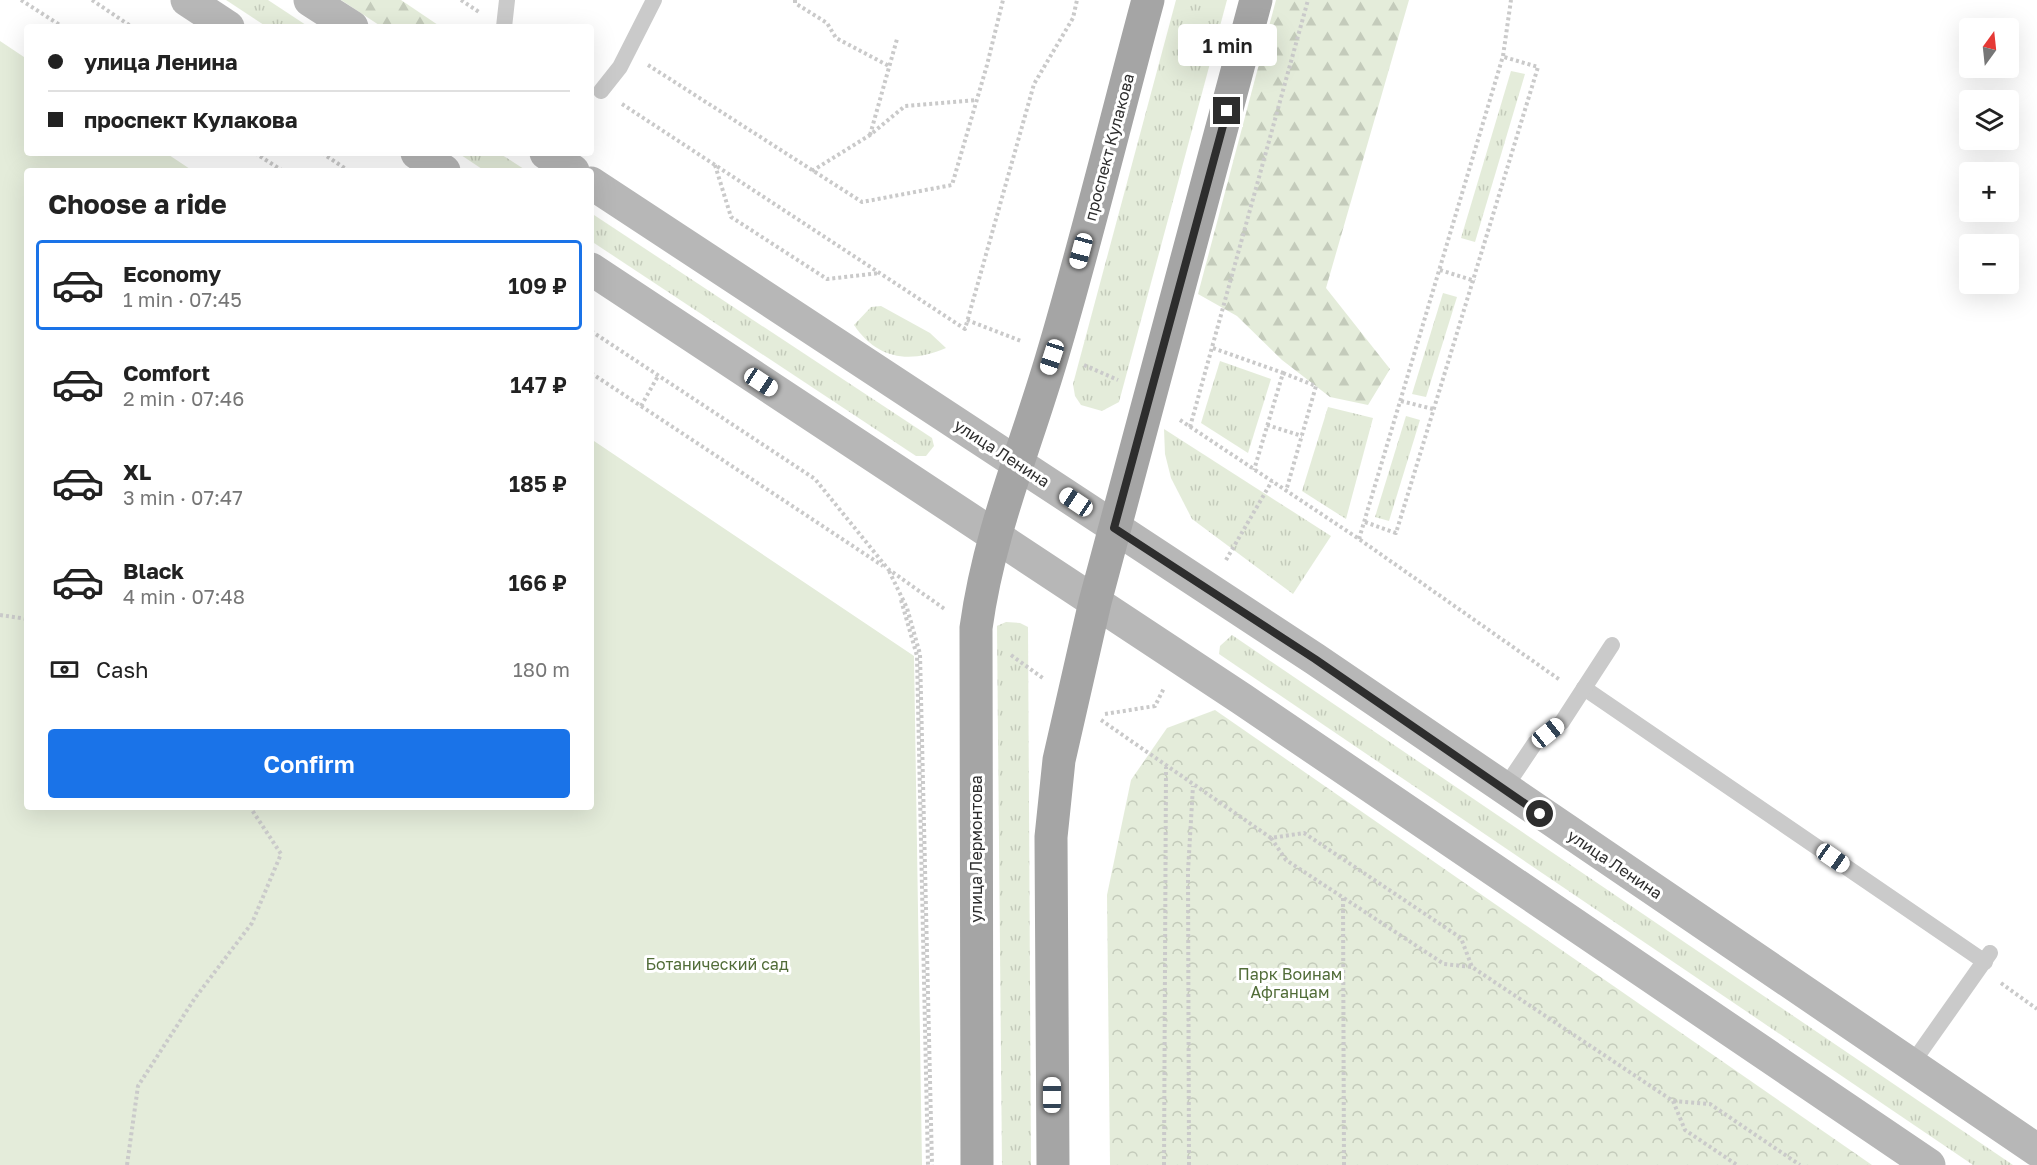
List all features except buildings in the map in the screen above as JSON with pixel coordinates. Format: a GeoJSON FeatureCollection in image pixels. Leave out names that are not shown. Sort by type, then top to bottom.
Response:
{"type":"FeatureCollection","features":[{"type":"Feature","properties":{"kind":"main road"},"geometry":{"type":"LineString","coordinates":[[187,0],[223,24]]}},
{"type":"Feature","properties":{"kind":"main road"},"geometry":{"type":"LineString","coordinates":[[310,0],[347,24]]}},
{"type":"Feature","properties":{"kind":"main road","name":"проспект Кулакова"},"geometry":{"type":"LineString","coordinates":[[993,535],[1052,357],[1148,0]]}},
{"type":"Feature","properties":{"kind":"main road"},"geometry":{"type":"LineString","coordinates":[[1053,1165],[1051,837],[1059,760],[1114,528],[1256,0]]}},
{"type":"Feature","properties":{"kind":"main road"},"geometry":{"type":"LineString","coordinates":[[422,156],[440,168]]}},
{"type":"Feature","properties":{"kind":"main road"},"geometry":{"type":"LineString","coordinates":[[550,156],[568,168]]}},
{"type":"Feature","properties":{"kind":"main road","name":"улица Ленина"},"geometry":{"type":"LineString","coordinates":[[594,185],[1315,659],[2037,1150]]}},
{"type":"Feature","properties":{"kind":"main road"},"geometry":{"type":"LineString","coordinates":[[594,271],[1242,699],[1929,1165]]}},
{"type":"Feature","properties":{"kind":"main road","name":"улица Лермонтова"},"geometry":{"type":"LineString","coordinates":[[977,1165],[976,628],[982,581],[993,535]]}},
{"type":"Feature","properties":{"kind":"lane"},"geometry":{"type":"LineString","coordinates":[[504,24],[507,0]]}},
{"type":"Feature","properties":{"kind":"lane"},"geometry":{"type":"LineString","coordinates":[[601,91],[620,67],[654,0]]}},
{"type":"Feature","properties":{"kind":"lane"},"geometry":{"type":"LineString","coordinates":[[1504,789],[1535,743],[1562,722],[1612,645]]}},
{"type":"Feature","properties":{"kind":"lane"},"geometry":{"type":"LineString","coordinates":[[1582,691],[1985,961],[1911,1065]]}},
{"type":"Feature","properties":{"kind":"path"},"geometry":{"type":"LineString","coordinates":[[21,0],[58,24]]}},
{"type":"Feature","properties":{"kind":"path"},"geometry":{"type":"LineString","coordinates":[[92,0],[128,24]]}},
{"type":"Feature","properties":{"kind":"path"},"geometry":{"type":"LineString","coordinates":[[795,0],[795,3],[827,23],[836,38],[890,66]]}},
{"type":"Feature","properties":{"kind":"path"},"geometry":{"type":"LineString","coordinates":[[628,51],[862,202],[951,185],[977,100],[1003,0]]}},
{"type":"Feature","properties":{"kind":"path"},"geometry":{"type":"LineString","coordinates":[[601,91],[965,329],[1034,84],[1073,18],[1077,0]]}},
{"type":"Feature","properties":{"kind":"path"},"geometry":{"type":"LineString","coordinates":[[1190,427],[1308,0]]}},
{"type":"Feature","properties":{"kind":"path"},"geometry":{"type":"LineString","coordinates":[[1359,539],[1503,57],[1511,0]]}},
{"type":"Feature","properties":{"kind":"path"},"geometry":{"type":"LineString","coordinates":[[870,135],[897,39]]}},
{"type":"Feature","properties":{"kind":"path"},"geometry":{"type":"LineString","coordinates":[[1365,522],[1396,534],[1433,409],[1475,281],[1538,67],[1503,57]]}},
{"type":"Feature","properties":{"kind":"path"},"geometry":{"type":"LineString","coordinates":[[812,171],[870,135],[905,106],[977,100]]}},
{"type":"Feature","properties":{"kind":"path"},"geometry":{"type":"LineString","coordinates":[[260,156],[278,168]]}},
{"type":"Feature","properties":{"kind":"path"},"geometry":{"type":"LineString","coordinates":[[326,156],[344,168]]}},
{"type":"Feature","properties":{"kind":"path"},"geometry":{"type":"LineString","coordinates":[[715,165],[732,217],[798,261],[827,279],[881,273]]}},
{"type":"Feature","properties":{"kind":"path"},"geometry":{"type":"LineString","coordinates":[[1440,270],[1475,281]]}},
{"type":"Feature","properties":{"kind":"path"},"geometry":{"type":"LineString","coordinates":[[967,320],[1030,345]]}},
{"type":"Feature","properties":{"kind":"path"},"geometry":{"type":"LineString","coordinates":[[594,333],[816,479],[888,569],[908,608],[920,654],[930,1165]]}},
{"type":"Feature","properties":{"kind":"path"},"geometry":{"type":"LineString","coordinates":[[1213,348],[1316,386],[1286,491]]}},
{"type":"Feature","properties":{"kind":"path"},"geometry":{"type":"LineString","coordinates":[[1082,365],[1123,383]]}},
{"type":"Feature","properties":{"kind":"path"},"geometry":{"type":"LineString","coordinates":[[1254,470],[1283,373]]}},
{"type":"Feature","properties":{"kind":"path"},"geometry":{"type":"LineString","coordinates":[[594,375],[888,569],[955,616]]}},
{"type":"Feature","properties":{"kind":"path"},"geometry":{"type":"LineString","coordinates":[[641,406],[658,376]]}},
{"type":"Feature","properties":{"kind":"path"},"geometry":{"type":"LineString","coordinates":[[1401,401],[1433,409]]}},
{"type":"Feature","properties":{"kind":"path"},"geometry":{"type":"LineString","coordinates":[[1171,415],[1359,539],[1582,691]]}},
{"type":"Feature","properties":{"kind":"path"},"geometry":{"type":"LineString","coordinates":[[1267,425],[1302,436]]}},
{"type":"Feature","properties":{"kind":"path"},"geometry":{"type":"LineString","coordinates":[[0,615],[24,619]]}},
{"type":"Feature","properties":{"kind":"path"},"geometry":{"type":"LineString","coordinates":[[1003,650],[1050,683]]}},
{"type":"Feature","properties":{"kind":"path"},"geometry":{"type":"LineString","coordinates":[[1096,716],[1271,838],[1286,860],[1444,964],[1472,967],[1673,1101],[1710,1104],[1800,1165]]}},
{"type":"Feature","properties":{"kind":"path"},"geometry":{"type":"LineString","coordinates":[[1164,1165],[1166,766]]}},
{"type":"Feature","properties":{"kind":"path"},"geometry":{"type":"LineString","coordinates":[[1189,1165],[1188,871],[1193,785]]}},
{"type":"Feature","properties":{"kind":"path"},"geometry":{"type":"LineString","coordinates":[[127,1165],[138,1086],[195,998],[252,923],[281,854],[251,810]]}},
{"type":"Feature","properties":{"kind":"path"},"geometry":{"type":"LineString","coordinates":[[1271,838],[1304,833],[1461,938],[1472,967]]}},
{"type":"Feature","properties":{"kind":"path"},"geometry":{"type":"LineString","coordinates":[[1343,898],[1344,1165]]}},
{"type":"Feature","properties":{"kind":"path"},"geometry":{"type":"LineString","coordinates":[[1985,961],[2037,1009]]}},
{"type":"Feature","properties":{"kind":"path"},"geometry":{"type":"LineString","coordinates":[[1673,1101],[1685,1130],[1737,1165]]}},
{"type":"Feature","properties":{"kind":"green space"},"geometry":{"type":"Polygon","coordinates":[[[226,0],[268,0],[304,24],[262,24],[226,0]]]}},
{"type":"Feature","properties":{"kind":"green space"},"geometry":{"type":"Polygon","coordinates":[[[341,0],[401,0],[437,24],[377,24],[341,0]]]}},
{"type":"Feature","properties":{"kind":"green space"},"geometry":{"type":"Polygon","coordinates":[[[1176,0],[1227,0],[1119,402],[1102,411],[1081,405],[1075,396],[1073,384],[1176,0]]]}},
{"type":"Feature","properties":{"kind":"green space"},"geometry":{"type":"Polygon","coordinates":[[[1276,0],[1409,0],[1326,288],[1390,369],[1368,405],[1330,397],[1282,360],[1237,316],[1198,294],[1276,0]]]}},
{"type":"Feature","properties":{"kind":"green space","name":"Ботанический сад"},"geometry":{"type":"Polygon","coordinates":[[[0,41],[24,57],[24,156],[170,156],[188,168],[24,168],[24,810],[594,810],[594,441],[914,656],[922,1165],[0,1165],[0,41]]]}},
{"type":"Feature","properties":{"kind":"green space"},"geometry":{"type":"Polygon","coordinates":[[[1511,71],[1525,74],[1475,242],[1461,238],[1511,71]]]}},
{"type":"Feature","properties":{"kind":"green space"},"geometry":{"type":"Polygon","coordinates":[[[462,156],[504,156],[522,168],[480,168],[462,156]]]}},
{"type":"Feature","properties":{"kind":"green space"},"geometry":{"type":"Polygon","coordinates":[[[594,215],[932,438],[934,446],[926,456],[916,456],[594,243],[594,215]]]}},
{"type":"Feature","properties":{"kind":"green space"},"geometry":{"type":"Polygon","coordinates":[[[1443,293],[1457,297],[1426,397],[1412,394],[1443,293]]]}},
{"type":"Feature","properties":{"kind":"green space"},"geometry":{"type":"Polygon","coordinates":[[[881,306],[930,333],[946,348],[907,357],[883,351],[873,345],[854,325],[871,307],[881,306]]]}},
{"type":"Feature","properties":{"kind":"green space"},"geometry":{"type":"Polygon","coordinates":[[[1220,361],[1271,379],[1248,453],[1201,423],[1220,361]]]}},
{"type":"Feature","properties":{"kind":"green space"},"geometry":{"type":"Polygon","coordinates":[[[1328,407],[1373,418],[1346,519],[1302,491],[1328,407]]]}},
{"type":"Feature","properties":{"kind":"green space"},"geometry":{"type":"Polygon","coordinates":[[[1406,416],[1420,420],[1389,521],[1375,517],[1406,416]]]}},
{"type":"Feature","properties":{"kind":"green space"},"geometry":{"type":"Polygon","coordinates":[[[1164,429],[1331,536],[1293,594],[1192,519],[1171,478],[1165,454],[1164,429]]]}},
{"type":"Feature","properties":{"kind":"green space"},"geometry":{"type":"Polygon","coordinates":[[[1006,622],[1020,623],[1028,627],[1031,1165],[1002,1165],[997,626],[1006,622]]]}},
{"type":"Feature","properties":{"kind":"green space"},"geometry":{"type":"Polygon","coordinates":[[[1232,635],[2013,1165],[1973,1165],[1219,654],[1220,646],[1232,635]]]}},
{"type":"Feature","properties":{"kind":"green space","name":"Парк Воинам Афганцам"},"geometry":{"type":"Polygon","coordinates":[[[1215,710],[1872,1165],[1110,1165],[1107,895],[1131,780],[1167,728],[1215,710]]]}},
{"type":"Feature","properties":{"kind":"route"},"geometry":{"type":"LineString","coordinates":[[1227,111],[1114,528],[1315,659],[1540,814]]}}]}
